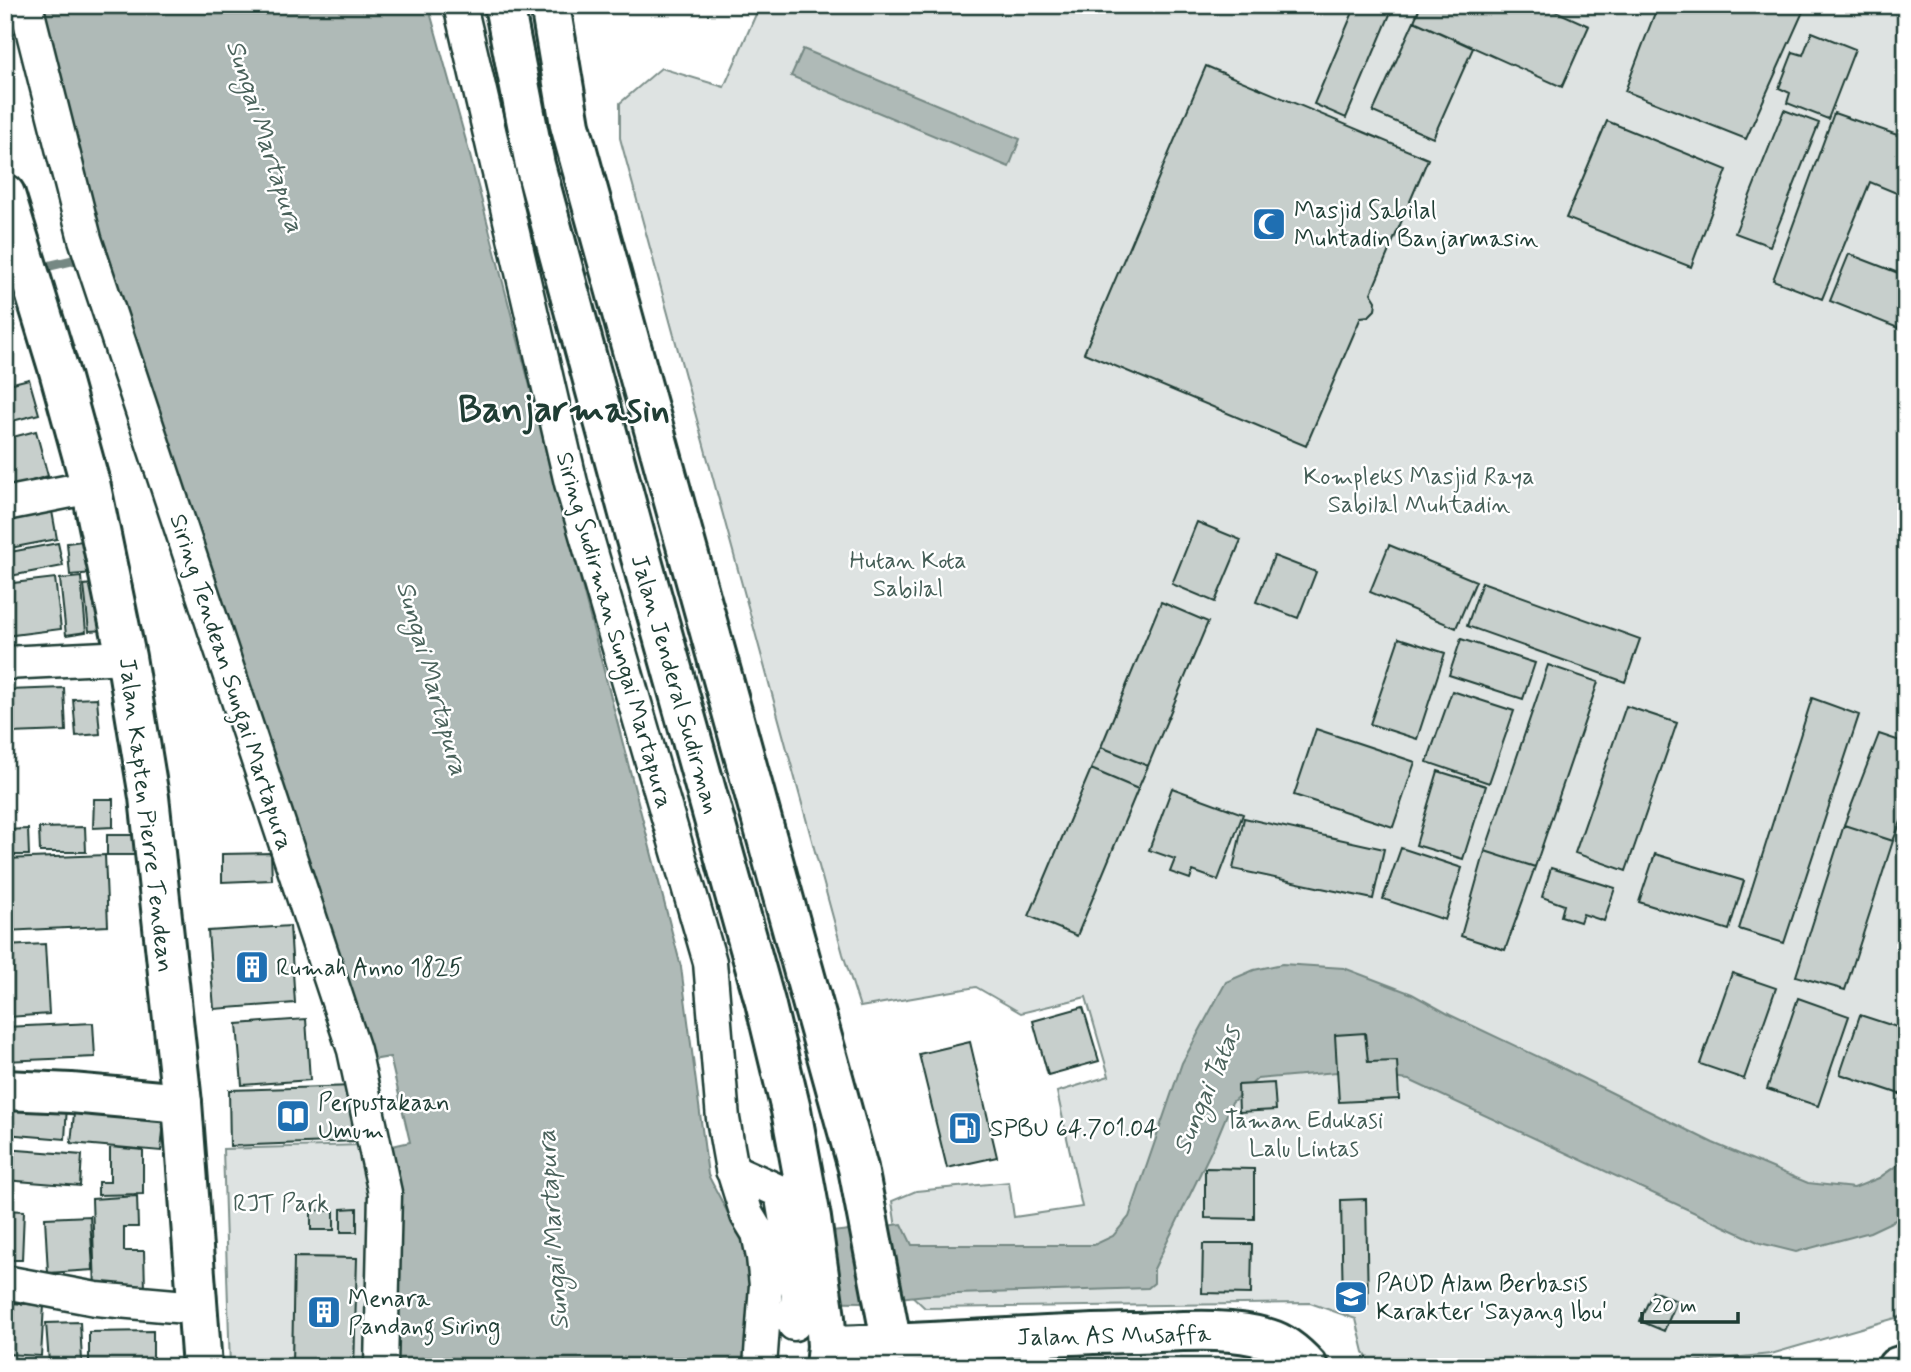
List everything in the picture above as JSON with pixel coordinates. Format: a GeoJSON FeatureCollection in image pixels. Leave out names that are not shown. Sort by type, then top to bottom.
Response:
{"type":"FeatureCollection","features":[{"type":"Feature","properties":{"kind":"main road","name":"Jalan Jenderal Sudirman"},"geometry":{"type":"LineString","coordinates":[[504,5],[535,164],[631,523],[765,1002],[790,1110],[798,1220],[818,1339]]}},
{"type":"Feature","properties":{"kind":"main road","name":"Jalan Jenderal Sudirman"},"geometry":{"type":"LineString","coordinates":[[550,5],[570,125],[858,1168],[892,1345]]}},
{"type":"Feature","properties":{"kind":"main road","name":"Jalan Kapten Pierre Tendean"},"geometry":{"type":"LineString","coordinates":[[5,194],[91,487],[126,657],[149,797],[182,1103],[202,1367]]}},
{"type":"Feature","properties":{"kind":"main road"},"geometry":{"type":"LineString","coordinates":[[5,1090],[182,1103]]}},
{"type":"Feature","properties":{"kind":"main road","name":"Jalan AS Musaffa"},"geometry":{"type":"LineString","coordinates":[[818,1339],[892,1345],[1033,1335],[1216,1331],[1272,1339],[1299,1357],[1308,1367]]}},
{"type":"Feature","properties":{"kind":"street","name":"Siring Tendean Sungai Martapura"},"geometry":{"type":"LineString","coordinates":[[26,5],[85,239],[354,1050],[385,1193],[381,1367]]}},
{"type":"Feature","properties":{"kind":"street","name":"Siring Sudirman Sungai Martapura"},"geometry":{"type":"LineString","coordinates":[[460,5],[571,482],[710,962],[723,1119],[733,1170],[747,1215],[758,1233],[763,1257],[766,1285],[760,1367]]}},
{"type":"Feature","properties":{"kind":"street"},"geometry":{"type":"LineString","coordinates":[[5,504],[91,487]]}},
{"type":"Feature","properties":{"kind":"street"},"geometry":{"type":"LineString","coordinates":[[5,663],[126,657]]}},
{"type":"Feature","properties":{"kind":"street"},"geometry":{"type":"LineString","coordinates":[[733,1170],[781,1192],[798,1220]]}},
{"type":"Feature","properties":{"kind":"street"},"geometry":{"type":"LineString","coordinates":[[5,1282],[96,1299],[197,1308]]}},
{"type":"Feature","properties":{"kind":"green space","name":"Kompleks Masjid Raya Sabilal Muhtadin"},"geometry":{"type":"Polygon","coordinates":[[[760,5],[1906,5],[1906,1159],[1879,1178],[1906,1221],[1906,1315],[1771,1354],[1643,1367],[1372,1367],[1364,1352],[1356,1319],[1310,1303],[925,1308],[905,1289],[892,1201],[916,1191],[1009,1182],[1014,1217],[1082,1207],[1057,1092],[1109,1076],[1086,997],[1021,1013],[976,987],[860,1007],[843,954],[620,138],[620,103],[661,68],[724,87],[760,5]]]}},
{"type":"Feature","properties":{"kind":"green space","name":"RJT Park"},"geometry":{"type":"Polygon","coordinates":[[[362,1145],[375,1192],[370,1367],[354,1367],[356,1258],[295,1257],[292,1367],[230,1367],[223,1149],[362,1145]]]}},
{"type":"Feature","properties":{"kind":"water"},"geometry":{"type":"Polygon","coordinates":[[[39,5],[428,5],[468,148],[681,967],[708,1175],[743,1242],[902,1224],[912,1245],[1094,1245],[1113,1236],[1129,1217],[1182,1063],[1226,982],[1254,970],[1282,964],[1344,968],[1412,994],[1713,1143],[1808,1183],[1854,1188],[1879,1178],[1906,1159],[1906,1215],[1870,1232],[1796,1252],[1760,1243],[1409,1080],[1337,1072],[1257,1079],[1232,1102],[1154,1269],[1154,1283],[1148,1288],[927,1295],[860,1302],[794,1301],[754,1306],[745,1367],[395,1367],[398,1194],[392,1146],[410,1142],[390,1057],[372,1060],[122,322],[39,5]]]}},
{"type":"Feature","properties":{"kind":"water"},"geometry":{"type":"Polygon","coordinates":[[[803,49],[1020,139],[1009,167],[791,76],[803,49]]]}},
{"type":"Feature","properties":{"kind":"building"},"geometry":{"type":"Polygon","coordinates":[[[1356,5],[1394,5],[1346,118],[1314,104],[1356,5]]]}},
{"type":"Feature","properties":{"kind":"building"},"geometry":{"type":"Polygon","coordinates":[[[1421,5],[1542,5],[1589,26],[1562,87],[1414,21],[1421,5]]]}},
{"type":"Feature","properties":{"kind":"building"},"geometry":{"type":"Polygon","coordinates":[[[1658,5],[1806,5],[1746,139],[1625,91],[1658,5]]]}},
{"type":"Feature","properties":{"kind":"building"},"geometry":{"type":"Polygon","coordinates":[[[1414,21],[1473,48],[1433,138],[1373,112],[1414,21]]]}},
{"type":"Feature","properties":{"kind":"building"},"geometry":{"type":"Polygon","coordinates":[[[1812,32],[1855,49],[1828,119],[1787,103],[1790,93],[1779,88],[1793,52],[1803,55],[1812,32]]]}},
{"type":"Feature","properties":{"kind":"building","name":"Masjid Sabilal Muhtadin Banjarmasin"},"geometry":{"type":"Polygon","coordinates":[[[1206,66],[1428,159],[1371,293],[1376,301],[1375,310],[1369,316],[1361,317],[1306,446],[1084,353],[1206,66]]]}},
{"type":"Feature","properties":{"kind":"building"},"geometry":{"type":"Polygon","coordinates":[[[1784,110],[1819,123],[1770,246],[1735,233],[1784,110]]]}},
{"type":"Feature","properties":{"kind":"building"},"geometry":{"type":"Polygon","coordinates":[[[1834,113],[1906,138],[1906,197],[1870,182],[1822,299],[1773,280],[1834,113]]]}},
{"type":"Feature","properties":{"kind":"building"},"geometry":{"type":"Polygon","coordinates":[[[1607,121],[1727,170],[1691,267],[1566,218],[1607,121]]]}},
{"type":"Feature","properties":{"kind":"building"},"geometry":{"type":"Polygon","coordinates":[[[1849,254],[1906,276],[1906,309],[1898,328],[1830,301],[1849,254]]]}},
{"type":"Feature","properties":{"kind":"building"},"geometry":{"type":"Polygon","coordinates":[[[29,379],[39,414],[5,423],[5,385],[29,379]]]}},
{"type":"Feature","properties":{"kind":"building"},"geometry":{"type":"Polygon","coordinates":[[[36,431],[48,476],[5,489],[5,439],[36,431]]]}},
{"type":"Feature","properties":{"kind":"building"},"geometry":{"type":"Polygon","coordinates":[[[50,500],[57,539],[5,549],[5,508],[50,500]]]}},
{"type":"Feature","properties":{"kind":"building"},"geometry":{"type":"Polygon","coordinates":[[[1197,522],[1241,540],[1215,602],[1172,584],[1197,522]]]}},
{"type":"Feature","properties":{"kind":"building"},"geometry":{"type":"Polygon","coordinates":[[[90,540],[94,573],[70,575],[67,543],[90,540]]]}},
{"type":"Feature","properties":{"kind":"building"},"geometry":{"type":"Polygon","coordinates":[[[58,543],[63,566],[5,577],[5,553],[58,543]]]}},
{"type":"Feature","properties":{"kind":"building"},"geometry":{"type":"Polygon","coordinates":[[[1389,545],[1476,581],[1456,628],[1370,592],[1389,545]]]}},
{"type":"Feature","properties":{"kind":"building"},"geometry":{"type":"Polygon","coordinates":[[[1274,556],[1316,572],[1298,618],[1256,602],[1274,556]]]}},
{"type":"Feature","properties":{"kind":"building"},"geometry":{"type":"Polygon","coordinates":[[[81,577],[86,632],[66,635],[60,579],[81,577]]]}},
{"type":"Feature","properties":{"kind":"building"},"geometry":{"type":"Polygon","coordinates":[[[55,578],[61,629],[5,636],[5,584],[55,578]]]}},
{"type":"Feature","properties":{"kind":"building"},"geometry":{"type":"Polygon","coordinates":[[[1482,582],[1640,639],[1625,682],[1467,626],[1482,582]]]}},
{"type":"Feature","properties":{"kind":"building"},"geometry":{"type":"Polygon","coordinates":[[[102,583],[107,630],[89,631],[84,585],[102,583]]]}},
{"type":"Feature","properties":{"kind":"building"},"geometry":{"type":"Polygon","coordinates":[[[1161,602],[1208,622],[1148,766],[1101,747],[1161,602]]]}},
{"type":"Feature","properties":{"kind":"building"},"geometry":{"type":"Polygon","coordinates":[[[1399,638],[1445,653],[1417,739],[1370,724],[1399,638]]]}},
{"type":"Feature","properties":{"kind":"building"},"geometry":{"type":"Polygon","coordinates":[[[1461,639],[1535,663],[1523,699],[1449,675],[1461,639]]]}},
{"type":"Feature","properties":{"kind":"building"},"geometry":{"type":"Polygon","coordinates":[[[1548,665],[1598,682],[1535,867],[1485,851],[1548,665]]]}},
{"type":"Feature","properties":{"kind":"building"},"geometry":{"type":"Polygon","coordinates":[[[64,688],[66,731],[10,733],[8,690],[64,688]]]}},
{"type":"Feature","properties":{"kind":"building"},"geometry":{"type":"Polygon","coordinates":[[[1452,691],[1514,711],[1489,783],[1427,762],[1452,691]]]}},
{"type":"Feature","properties":{"kind":"building"},"geometry":{"type":"Polygon","coordinates":[[[97,698],[100,734],[76,736],[73,699],[97,698]]]}},
{"type":"Feature","properties":{"kind":"building"},"geometry":{"type":"Polygon","coordinates":[[[1812,698],[1859,715],[1784,943],[1739,929],[1812,698]]]}},
{"type":"Feature","properties":{"kind":"building"},"geometry":{"type":"Polygon","coordinates":[[[1626,706],[1677,723],[1626,871],[1575,853],[1626,706]]]}},
{"type":"Feature","properties":{"kind":"building"},"geometry":{"type":"Polygon","coordinates":[[[1316,729],[1415,762],[1393,827],[1294,795],[1316,729]]]}},
{"type":"Feature","properties":{"kind":"building"},"geometry":{"type":"Polygon","coordinates":[[[1879,734],[1906,743],[1906,810],[1893,841],[1844,825],[1879,734]]]}},
{"type":"Feature","properties":{"kind":"building"},"geometry":{"type":"Polygon","coordinates":[[[1101,747],[1148,766],[1138,789],[1091,769],[1101,747]]]}},
{"type":"Feature","properties":{"kind":"building"},"geometry":{"type":"Polygon","coordinates":[[[1091,769],[1138,789],[1077,936],[1029,916],[1091,769]]]}},
{"type":"Feature","properties":{"kind":"building"},"geometry":{"type":"Polygon","coordinates":[[[1438,771],[1486,786],[1463,859],[1416,845],[1438,771]]]}},
{"type":"Feature","properties":{"kind":"building"},"geometry":{"type":"Polygon","coordinates":[[[1172,788],[1243,814],[1218,880],[1193,871],[1190,879],[1170,872],[1175,859],[1149,850],[1172,788]]]}},
{"type":"Feature","properties":{"kind":"building"},"geometry":{"type":"Polygon","coordinates":[[[94,799],[113,799],[113,827],[93,828],[94,799]]]}},
{"type":"Feature","properties":{"kind":"building"},"geometry":{"type":"Polygon","coordinates":[[[1244,818],[1384,849],[1373,899],[1233,869],[1244,818]]]}},
{"type":"Feature","properties":{"kind":"building"},"geometry":{"type":"Polygon","coordinates":[[[1844,825],[1893,841],[1845,990],[1796,976],[1844,825]]]}},
{"type":"Feature","properties":{"kind":"building"},"geometry":{"type":"Polygon","coordinates":[[[85,827],[86,852],[40,852],[39,828],[85,827]]]}},
{"type":"Feature","properties":{"kind":"building"},"geometry":{"type":"Polygon","coordinates":[[[28,829],[29,855],[5,855],[5,830],[28,829]]]}},
{"type":"Feature","properties":{"kind":"building"},"geometry":{"type":"Polygon","coordinates":[[[107,835],[136,835],[136,855],[107,855],[107,835]]]}},
{"type":"Feature","properties":{"kind":"building"},"geometry":{"type":"Polygon","coordinates":[[[1401,848],[1462,868],[1445,920],[1383,899],[1401,848]]]}},
{"type":"Feature","properties":{"kind":"building"},"geometry":{"type":"Polygon","coordinates":[[[1485,851],[1535,867],[1505,950],[1461,936],[1485,851]]]}},
{"type":"Feature","properties":{"kind":"building"},"geometry":{"type":"Polygon","coordinates":[[[271,853],[272,880],[222,882],[222,854],[271,853]]]}},
{"type":"Feature","properties":{"kind":"building"},"geometry":{"type":"Polygon","coordinates":[[[1655,854],[1744,881],[1729,930],[1639,902],[1655,854]]]}},
{"type":"Feature","properties":{"kind":"building"},"geometry":{"type":"Polygon","coordinates":[[[105,855],[108,926],[5,931],[5,859],[105,855]]]}},
{"type":"Feature","properties":{"kind":"building"},"geometry":{"type":"Polygon","coordinates":[[[1551,868],[1615,888],[1604,921],[1583,914],[1580,922],[1561,916],[1564,905],[1542,897],[1551,868]]]}},
{"type":"Feature","properties":{"kind":"building","name":"Rumah Anno 1825"},"geometry":{"type":"Polygon","coordinates":[[[290,926],[295,1003],[214,1009],[208,931],[290,926]]]}},
{"type":"Feature","properties":{"kind":"building"},"geometry":{"type":"Polygon","coordinates":[[[45,944],[49,1014],[9,1017],[5,946],[45,944]]]}},
{"type":"Feature","properties":{"kind":"building"},"geometry":{"type":"Polygon","coordinates":[[[1732,973],[1776,988],[1744,1079],[1700,1064],[1732,973]]]}},
{"type":"Feature","properties":{"kind":"building"},"geometry":{"type":"Polygon","coordinates":[[[1798,998],[1849,1016],[1818,1106],[1767,1089],[1798,998]]]}},
{"type":"Feature","properties":{"kind":"building"},"geometry":{"type":"Polygon","coordinates":[[[1083,1007],[1099,1061],[1048,1075],[1033,1021],[1083,1007]]]}},
{"type":"Feature","properties":{"kind":"building"},"geometry":{"type":"Polygon","coordinates":[[[1860,1015],[1906,1030],[1906,1096],[1840,1074],[1860,1015]]]}},
{"type":"Feature","properties":{"kind":"building"},"geometry":{"type":"Polygon","coordinates":[[[306,1019],[310,1080],[242,1085],[237,1024],[306,1019]]]}},
{"type":"Feature","properties":{"kind":"building"},"geometry":{"type":"Polygon","coordinates":[[[93,1023],[95,1057],[5,1061],[5,1027],[93,1023]]]}},
{"type":"Feature","properties":{"kind":"building"},"geometry":{"type":"Polygon","coordinates":[[[1365,1033],[1368,1062],[1397,1061],[1399,1099],[1339,1102],[1335,1035],[1365,1033]]]}},
{"type":"Feature","properties":{"kind":"building"},"geometry":{"type":"Polygon","coordinates":[[[970,1042],[997,1157],[947,1168],[919,1054],[970,1042]]]}},
{"type":"Feature","properties":{"kind":"building"},"geometry":{"type":"Polygon","coordinates":[[[1274,1083],[1276,1110],[1239,1112],[1238,1085],[1274,1083]]]}},
{"type":"Feature","properties":{"kind":"building","name":"Perpustakaan Umum"},"geometry":{"type":"Polygon","coordinates":[[[354,1086],[357,1141],[230,1146],[229,1090],[354,1086]]]}},
{"type":"Feature","properties":{"kind":"building"},"geometry":{"type":"Polygon","coordinates":[[[5,1101],[67,1106],[65,1139],[5,1134],[5,1101]]]}},
{"type":"Feature","properties":{"kind":"building"},"geometry":{"type":"Polygon","coordinates":[[[75,1104],[165,1111],[161,1151],[71,1143],[75,1104]]]}},
{"type":"Feature","properties":{"kind":"building"},"geometry":{"type":"Polygon","coordinates":[[[110,1147],[143,1150],[143,1194],[98,1195],[98,1182],[110,1182],[110,1147]]]}},
{"type":"Feature","properties":{"kind":"building"},"geometry":{"type":"Polygon","coordinates":[[[5,1149],[82,1155],[80,1186],[5,1180],[5,1149]]]}},
{"type":"Feature","properties":{"kind":"building"},"geometry":{"type":"Polygon","coordinates":[[[1205,1168],[1254,1169],[1254,1219],[1205,1218],[1205,1168]]]}},
{"type":"Feature","properties":{"kind":"building"},"geometry":{"type":"Polygon","coordinates":[[[137,1196],[138,1227],[124,1227],[124,1251],[144,1251],[145,1289],[95,1291],[92,1199],[137,1196]]]}},
{"type":"Feature","properties":{"kind":"building"},"geometry":{"type":"Polygon","coordinates":[[[1366,1199],[1368,1305],[1343,1306],[1341,1200],[1366,1199]]]}},
{"type":"Feature","properties":{"kind":"building"},"geometry":{"type":"Polygon","coordinates":[[[357,1208],[357,1232],[341,1232],[341,1209],[357,1208]]]}},
{"type":"Feature","properties":{"kind":"building"},"geometry":{"type":"Polygon","coordinates":[[[5,1210],[24,1211],[22,1260],[5,1260],[5,1210]]]}},
{"type":"Feature","properties":{"kind":"building"},"geometry":{"type":"Polygon","coordinates":[[[311,1210],[334,1211],[334,1230],[311,1230],[311,1210]]]}},
{"type":"Feature","properties":{"kind":"building"},"geometry":{"type":"Polygon","coordinates":[[[90,1216],[93,1270],[48,1273],[45,1218],[90,1216]]]}},
{"type":"Feature","properties":{"kind":"building"},"geometry":{"type":"Polygon","coordinates":[[[1203,1244],[1252,1244],[1251,1294],[1202,1293],[1203,1244]]]}},
{"type":"Feature","properties":{"kind":"building","name":"Menara Pandang Siring"},"geometry":{"type":"Polygon","coordinates":[[[294,1257],[357,1258],[354,1367],[292,1367],[294,1257]]]}},
{"type":"Feature","properties":{"kind":"building"},"geometry":{"type":"Polygon","coordinates":[[[1653,1291],[1677,1301],[1664,1331],[1640,1321],[1653,1291]]]}},
{"type":"Feature","properties":{"kind":"building"},"geometry":{"type":"Polygon","coordinates":[[[9,1303],[44,1305],[41,1356],[6,1354],[9,1303]]]}},
{"type":"Feature","properties":{"kind":"building"},"geometry":{"type":"Polygon","coordinates":[[[80,1322],[82,1361],[49,1363],[46,1323],[80,1322]]]}},
{"type":"Feature","properties":{"kind":"building"},"geometry":{"type":"Polygon","coordinates":[[[153,1331],[153,1367],[89,1367],[89,1332],[153,1331]]]}},
{"type":"Feature","properties":{"kind":"building"},"geometry":{"type":"Polygon","coordinates":[[[1082,1341],[1082,1367],[1055,1367],[1054,1342],[1082,1341]]]}},
{"type":"Feature","properties":{"kind":"waterway"},"geometry":{"type":"LineString","coordinates":[[36,269],[87,257]]}},
{"type":"Feature","properties":{"kind":"place","name":"Masjid Sabilal Muhtadin Banjarmasin"},"geometry":{"type":"Point","coordinates":[1269,224]}},
{"type":"Feature","properties":{"kind":"place","name":"Rumah Anno 1825"},"geometry":{"type":"Point","coordinates":[252,967]}},
{"type":"Feature","properties":{"kind":"place","name":"Perpustakaan Umum"},"geometry":{"type":"Point","coordinates":[293,1116]}},
{"type":"Feature","properties":{"kind":"place","name":"SPBU 64.701.04"},"geometry":{"type":"Point","coordinates":[965,1128]}},
{"type":"Feature","properties":{"kind":"place","name":"PAUD Alam Berbasis Karakter 'Sayang Ibu'"},"geometry":{"type":"Point","coordinates":[1351,1297]}},
{"type":"Feature","properties":{"kind":"place","name":"Menara Pandang Siring"},"geometry":{"type":"Point","coordinates":[324,1312]}},
{"type":"Feature","properties":{"kind":"district","name":"Banjarmasin"},"geometry":{"type":"Point","coordinates":[564,408]}},
{"type":"Feature","properties":{"kind":"water label","name":"Sungai Martapura"},"geometry":{"type":"Point","coordinates":[266,136]}},
{"type":"Feature","properties":{"kind":"water label","name":"Sungai Martapura"},"geometry":{"type":"Point","coordinates":[433,678]}},
{"type":"Feature","properties":{"kind":"water label","name":"Sungai Tatas"},"geometry":{"type":"Point","coordinates":[1206,1090]}},
{"type":"Feature","properties":{"kind":"water label","name":"Sungai Martapura"},"geometry":{"type":"Point","coordinates":[552,1230]}},
{"type":"Feature","properties":{"kind":"park label","name":"Hutan Kota Sabilal"},"geometry":{"type":"Point","coordinates":[908,574]}},
{"type":"Feature","properties":{"kind":"park label","name":"Taman Edukasi Lalu Lintas"},"geometry":{"type":"Point","coordinates":[1304,1134]}}]}
